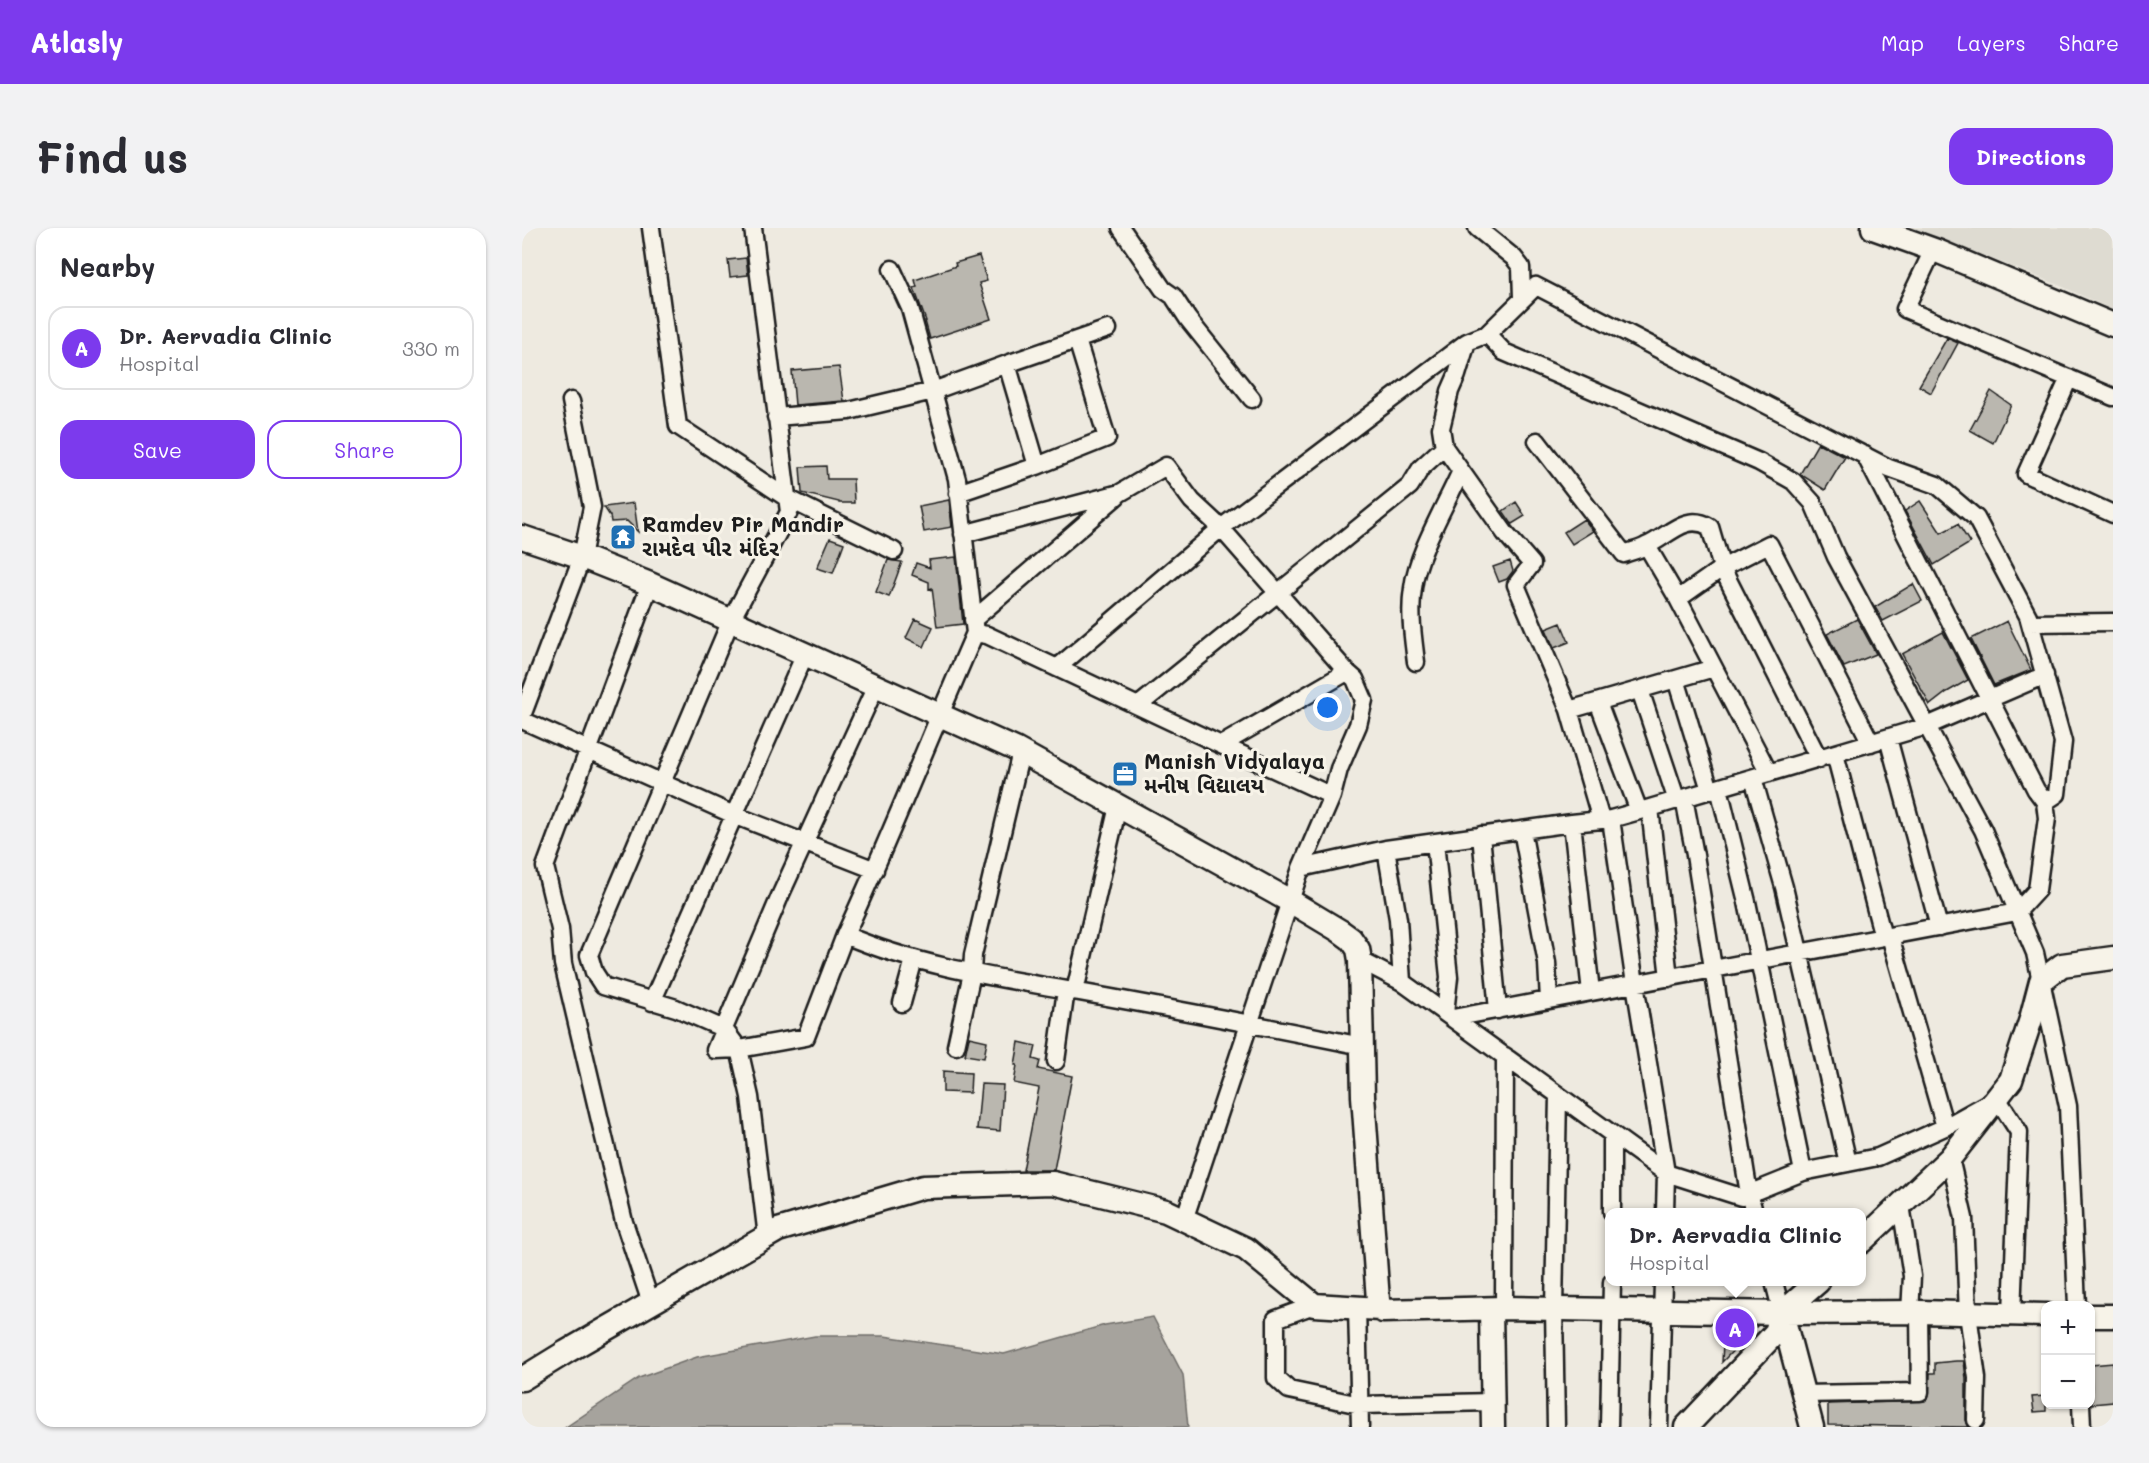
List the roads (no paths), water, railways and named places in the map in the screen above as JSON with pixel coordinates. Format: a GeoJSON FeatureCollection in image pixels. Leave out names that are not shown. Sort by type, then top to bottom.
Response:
{"type":"FeatureCollection","features":[{"type":"Feature","properties":{"kind":"main road"},"geometry":{"type":"LineString","coordinates":[[1873,228],[1933,250],[2113,325]]}},
{"type":"Feature","properties":{"kind":"main road"},"geometry":{"type":"LineString","coordinates":[[522,537],[582,557],[650,584],[1021,752],[1290,901],[1351,939],[1358,949],[1360,960],[1363,1096],[1377,1300],[1380,1309]]}},
{"type":"Feature","properties":{"kind":"main road"},"geometry":{"type":"LineString","coordinates":[[1866,1237],[1950,1158],[2011,1080],[2041,981],[2062,965],[2113,958]]}},
{"type":"Feature","properties":{"kind":"main road"},"geometry":{"type":"LineString","coordinates":[[522,1379],[778,1230],[923,1187],[1053,1183],[1166,1211],[1246,1249],[1314,1305],[1380,1309],[1389,1312],[1612,1309],[2041,1315]]}},
{"type":"Feature","properties":{"kind":"main road"},"geometry":{"type":"LineString","coordinates":[[1686,1427],[1776,1332],[1782,1313],[1812,1286]]}},
{"type":"Feature","properties":{"kind":"main road"},"geometry":{"type":"LineString","coordinates":[[1493,1427],[1492,1402],[1497,1309]]}},
{"type":"Feature","properties":{"kind":"main road"},"geometry":{"type":"LineString","coordinates":[[1782,1313],[1812,1427]]}},
{"type":"Feature","properties":{"kind":"main road"},"geometry":{"type":"LineString","coordinates":[[2095,1316],[2113,1316]]}},
{"type":"Feature","properties":{"kind":"street"},"geometry":{"type":"LineString","coordinates":[[651,228],[678,426],[787,498],[894,551]]}},
{"type":"Feature","properties":{"kind":"street"},"geometry":{"type":"LineString","coordinates":[[724,1029],[676,1008],[603,986],[594,972],[589,955],[731,620],[789,512],[753,228]]}},
{"type":"Feature","properties":{"kind":"street"},"geometry":{"type":"LineString","coordinates":[[1121,228],[1163,289],[1173,296],[1188,319],[1252,399]]}},
{"type":"Feature","properties":{"kind":"street"},"geometry":{"type":"LineString","coordinates":[[1477,228],[1514,258],[1521,267],[1522,298]]}},
{"type":"Feature","properties":{"kind":"street"},"geometry":{"type":"LineString","coordinates":[[1933,250],[1905,309],[2113,397]]}},
{"type":"Feature","properties":{"kind":"street"},"geometry":{"type":"LineString","coordinates":[[892,269],[910,308],[957,479],[974,626],[987,635],[1332,796]]}},
{"type":"Feature","properties":{"kind":"street"},"geometry":{"type":"LineString","coordinates":[[1057,668],[1221,528],[1467,342],[1486,334],[1536,286],[1889,468],[1937,485],[1976,518],[2030,622],[2063,742],[2057,794],[2046,802]]}},
{"type":"Feature","properties":{"kind":"street"},"geometry":{"type":"LineString","coordinates":[[776,417],[849,411],[933,391],[1108,329]]}},
{"type":"Feature","properties":{"kind":"street"},"geometry":{"type":"LineString","coordinates":[[1486,334],[1504,352],[1759,462],[1793,481],[1813,503],[1836,557],[1983,830],[2035,953],[2068,1106],[2077,1301]]}},
{"type":"Feature","properties":{"kind":"street"},"geometry":{"type":"LineString","coordinates":[[958,493],[1037,466],[1107,438],[1077,340]]}},
{"type":"Feature","properties":{"kind":"street"},"geometry":{"type":"LineString","coordinates":[[1467,342],[1450,391],[1441,428],[1444,447],[1505,533],[1532,564],[1516,585],[1569,710],[1606,819],[1666,1173],[1665,1208]]}},
{"type":"Feature","properties":{"kind":"street"},"geometry":{"type":"LineString","coordinates":[[1007,364],[1037,466]]}},
{"type":"Feature","properties":{"kind":"street"},"geometry":{"type":"LineString","coordinates":[[2069,378],[2025,474],[2113,514]]}},
{"type":"Feature","properties":{"kind":"street"},"geometry":{"type":"LineString","coordinates":[[571,401],[591,507],[582,557],[522,718],[734,815],[876,870]]}},
{"type":"Feature","properties":{"kind":"street"},"geometry":{"type":"LineString","coordinates":[[1537,441],[1624,554],[1647,546],[1685,523],[1701,522],[1710,527],[1722,568],[1819,759]]}},
{"type":"Feature","properties":{"kind":"street"},"geometry":{"type":"LineString","coordinates":[[1138,706],[1410,486],[1421,468],[1444,447]]}},
{"type":"Feature","properties":{"kind":"street"},"geometry":{"type":"LineString","coordinates":[[1449,1016],[1498,1010],[2018,912],[2037,890],[2047,818],[2046,802],[2036,790],[1865,455]]}},
{"type":"Feature","properties":{"kind":"street"},"geometry":{"type":"LineString","coordinates":[[876,686],[804,844],[716,1050],[739,1049],[806,1036],[845,935],[876,870],[974,626],[1120,493],[1166,466],[1192,501],[1221,528],[1355,679],[1364,700],[1358,725],[1339,769],[1332,796],[1301,868],[1184,1220]]}},
{"type":"Feature","properties":{"kind":"street"},"geometry":{"type":"LineString","coordinates":[[1416,662],[1411,629],[1413,586],[1427,543],[1461,471]]}},
{"type":"Feature","properties":{"kind":"street"},"geometry":{"type":"LineString","coordinates":[[963,534],[1120,493]]}},
{"type":"Feature","properties":{"kind":"street"},"geometry":{"type":"LineString","coordinates":[[1678,599],[1722,568],[1769,543],[1880,741],[1938,927]]}},
{"type":"Feature","properties":{"kind":"street"},"geometry":{"type":"LineString","coordinates":[[1647,546],[1678,599],[1769,773]]}},
{"type":"Feature","properties":{"kind":"street"},"geometry":{"type":"LineString","coordinates":[[650,584],[545,867],[560,929],[563,964],[621,1210],[651,1303]]}},
{"type":"Feature","properties":{"kind":"street"},"geometry":{"type":"LineString","coordinates":[[2030,622],[2113,622]]}},
{"type":"Feature","properties":{"kind":"street"},"geometry":{"type":"LineString","coordinates":[[652,1002],[805,654]]}},
{"type":"Feature","properties":{"kind":"street"},"geometry":{"type":"LineString","coordinates":[[1569,710],[1714,668]]}},
{"type":"Feature","properties":{"kind":"street"},"geometry":{"type":"LineString","coordinates":[[1221,745],[1347,672]]}},
{"type":"Feature","properties":{"kind":"street"},"geometry":{"type":"LineString","coordinates":[[1301,868],[1386,849],[1606,819],[1645,810],[1927,726],[2044,675]]}},
{"type":"Feature","properties":{"kind":"street"},"geometry":{"type":"LineString","coordinates":[[1676,679],[1714,789],[1747,902],[1803,1173]]}},
{"type":"Feature","properties":{"kind":"street"},"geometry":{"type":"LineString","coordinates":[[1640,690],[1680,799],[1713,969],[1753,1208]]}},
{"type":"Feature","properties":{"kind":"street"},"geometry":{"type":"LineString","coordinates":[[1598,702],[1645,810],[1669,978]]}},
{"type":"Feature","properties":{"kind":"street"},"geometry":{"type":"LineString","coordinates":[[956,1046],[972,973],[973,955],[1021,752]]}},
{"type":"Feature","properties":{"kind":"street"},"geometry":{"type":"LineString","coordinates":[[1835,754],[1887,937],[1945,1127]]}},
{"type":"Feature","properties":{"kind":"street"},"geometry":{"type":"LineString","coordinates":[[1753,778],[1784,887],[1848,1163]]}},
{"type":"Feature","properties":{"kind":"street"},"geometry":{"type":"LineString","coordinates":[[1056,1061],[1071,991],[1118,806]]}},
{"type":"Feature","properties":{"kind":"street"},"geometry":{"type":"LineString","coordinates":[[1572,823],[1590,992]]}},
{"type":"Feature","properties":{"kind":"street"},"geometry":{"type":"LineString","coordinates":[[1522,830],[1547,963],[1549,1000]]}},
{"type":"Feature","properties":{"kind":"street"},"geometry":{"type":"LineString","coordinates":[[1482,836],[1498,1010]]}},
{"type":"Feature","properties":{"kind":"street"},"geometry":{"type":"LineString","coordinates":[[1435,842],[1449,977],[1449,1016]]}},
{"type":"Feature","properties":{"kind":"street"},"geometry":{"type":"LineString","coordinates":[[1386,849],[1398,919],[1402,982]]}},
{"type":"Feature","properties":{"kind":"street"},"geometry":{"type":"LineString","coordinates":[[845,935],[880,950],[972,973],[1250,1023],[1362,1046]]}},
{"type":"Feature","properties":{"kind":"street"},"geometry":{"type":"LineString","coordinates":[[902,1003],[914,958]]}},
{"type":"Feature","properties":{"kind":"street"},"geometry":{"type":"LineString","coordinates":[[1360,960],[1402,982],[1666,1173],[1741,1197],[1803,1173],[1878,1157],[1945,1127],[1997,1098],[2019,1132],[2012,1314]]}},
{"type":"Feature","properties":{"kind":"street"},"geometry":{"type":"LineString","coordinates":[[739,1049],[750,1097],[767,1237]]}},
{"type":"Feature","properties":{"kind":"street"},"geometry":{"type":"LineString","coordinates":[[1497,1309],[1505,1056]]}},
{"type":"Feature","properties":{"kind":"street"},"geometry":{"type":"LineString","coordinates":[[1556,1427],[1554,1309],[1558,1095]]}},
{"type":"Feature","properties":{"kind":"street"},"geometry":{"type":"LineString","coordinates":[[1612,1134],[1612,1208]]}},
{"type":"Feature","properties":{"kind":"street"},"geometry":{"type":"LineString","coordinates":[[1950,1158],[1964,1218],[1968,1314],[1977,1378],[1976,1420]]}},
{"type":"Feature","properties":{"kind":"street"},"geometry":{"type":"LineString","coordinates":[[1802,1394],[1920,1392],[1912,1276],[1901,1205]]}},
{"type":"Feature","properties":{"kind":"street"},"geometry":{"type":"LineString","coordinates":[[1609,1427],[1612,1286]]}},
{"type":"Feature","properties":{"kind":"street"},"geometry":{"type":"LineString","coordinates":[[1659,1427],[1663,1286]]}},
{"type":"Feature","properties":{"kind":"street"},"geometry":{"type":"LineString","coordinates":[[1774,1286],[1782,1313]]}},
{"type":"Feature","properties":{"kind":"street"},"geometry":{"type":"LineString","coordinates":[[1314,1305],[1276,1319],[1276,1378],[1289,1390],[1360,1405],[1492,1402]]}},
{"type":"Feature","properties":{"kind":"street"},"geometry":{"type":"LineString","coordinates":[[1357,1307],[1360,1427]]}},
{"type":"Feature","properties":{"kind":"street"},"geometry":{"type":"LineString","coordinates":[[2081,1409],[2082,1427]]}},
{"type":"Feature","properties":{"kind":"place","name":"Ramdev Pir Mandir રામદેવ પીર મંદિર"},"geometry":{"type":"Point","coordinates":[623,537]}},
{"type":"Feature","properties":{"kind":"place","name":"Manish Vidyalaya મનીષ વિદ્યાલય"},"geometry":{"type":"Point","coordinates":[1125,774]}},
{"type":"Feature","properties":{"kind":"place","name":"Dr. Aervadia Clinic"},"geometry":{"type":"Point","coordinates":[1735,1328]}}]}
